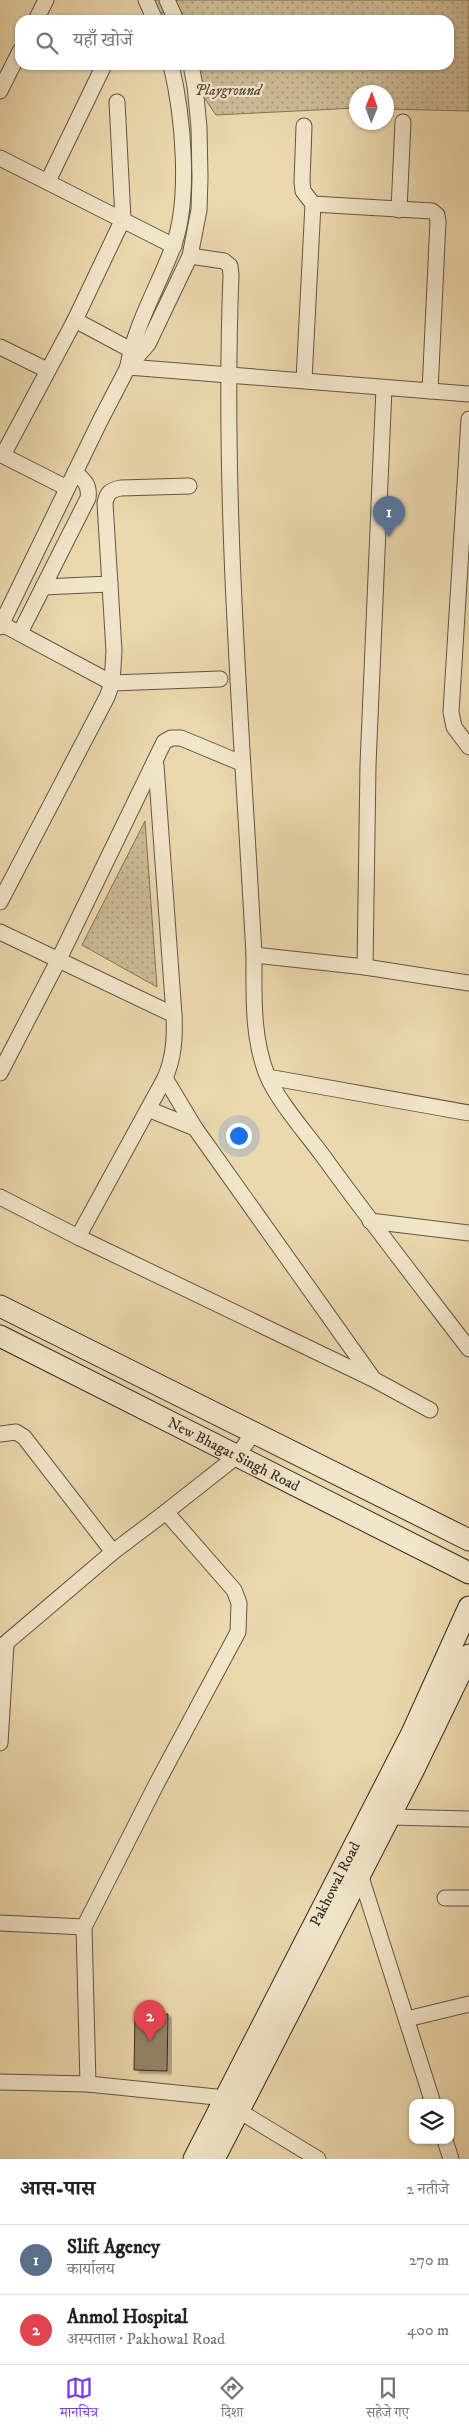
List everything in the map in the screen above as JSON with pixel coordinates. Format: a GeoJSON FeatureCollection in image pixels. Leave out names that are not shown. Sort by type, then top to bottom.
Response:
{"type":"FeatureCollection","features":[{"type":"Feature","properties":{"kind":"street"},"geometry":{"type":"LineString","coordinates":[[38,15],[46,0]]}},
{"type":"Feature","properties":{"kind":"street"},"geometry":{"type":"LineString","coordinates":[[146,0],[153,15]]}},
{"type":"Feature","properties":{"kind":"street"},"geometry":{"type":"LineString","coordinates":[[167,0],[174,15]]}},
{"type":"Feature","properties":{"kind":"street"},"geometry":{"type":"LineString","coordinates":[[0,91],[15,61]]}},
{"type":"Feature","properties":{"kind":"street"},"geometry":{"type":"LineString","coordinates":[[48,181],[102,70]]}},
{"type":"Feature","properties":{"kind":"street"},"geometry":{"type":"LineString","coordinates":[[128,367],[133,340],[174,246],[181,209],[183,175],[177,88],[172,70]]}},
{"type":"Feature","properties":{"kind":"street"},"geometry":{"type":"LineString","coordinates":[[192,70],[196,86],[200,178],[199,210],[190,256],[148,344],[128,367],[1,626],[20,633],[112,683],[220,679]]}},
{"type":"Feature","properties":{"kind":"street"},"geometry":{"type":"LineString","coordinates":[[67,488],[2,454],[75,320],[123,219],[117,102]]}},
{"type":"Feature","properties":{"kind":"street"},"geometry":{"type":"LineString","coordinates":[[400,210],[403,122]]}},
{"type":"Feature","properties":{"kind":"street"},"geometry":{"type":"LineString","coordinates":[[304,126],[303,191],[313,204],[304,380]]}},
{"type":"Feature","properties":{"kind":"street"},"geometry":{"type":"LineString","coordinates":[[0,158],[174,246]]}},
{"type":"Feature","properties":{"kind":"street"},"geometry":{"type":"LineString","coordinates":[[313,204],[432,211],[437,215],[430,391]]}},
{"type":"Feature","properties":{"kind":"street"},"geometry":{"type":"LineString","coordinates":[[190,256],[224,261],[230,266],[227,374],[231,555],[241,763],[254,956],[255,1016],[260,1052],[268,1077],[288,1109],[370,1221],[469,1349]]}},
{"type":"Feature","properties":{"kind":"street"},"geometry":{"type":"LineString","coordinates":[[75,320],[131,350]]}},
{"type":"Feature","properties":{"kind":"street"},"geometry":{"type":"LineString","coordinates":[[0,347],[47,370]]}},
{"type":"Feature","properties":{"kind":"street"},"geometry":{"type":"LineString","coordinates":[[128,367],[469,394]]}},
{"type":"Feature","properties":{"kind":"street"},"geometry":{"type":"LineString","coordinates":[[365,966],[368,764],[384,388]]}},
{"type":"Feature","properties":{"kind":"street"},"geometry":{"type":"LineString","coordinates":[[469,419],[451,712],[454,728],[469,747]]}},
{"type":"Feature","properties":{"kind":"street"},"geometry":{"type":"LineString","coordinates":[[20,633],[88,498],[89,490],[86,482],[75,472]]}},
{"type":"Feature","properties":{"kind":"street"},"geometry":{"type":"LineString","coordinates":[[0,902],[107,697],[112,683],[114,651],[106,494],[121,488],[189,486]]}},
{"type":"Feature","properties":{"kind":"street"},"geometry":{"type":"LineString","coordinates":[[43,587],[110,584]]}},
{"type":"Feature","properties":{"kind":"street"},"geometry":{"type":"LineString","coordinates":[[0,1073],[58,961],[156,763],[164,742],[171,738],[181,738],[241,763]]}},
{"type":"Feature","properties":{"kind":"street"},"geometry":{"type":"LineString","coordinates":[[78,1237],[165,1078],[172,1061],[175,1039],[174,1016],[156,763]]}},
{"type":"Feature","properties":{"kind":"street"},"geometry":{"type":"LineString","coordinates":[[0,932],[174,1016]]}},
{"type":"Feature","properties":{"kind":"street"},"geometry":{"type":"LineString","coordinates":[[254,956],[365,966],[469,983]]}},
{"type":"Feature","properties":{"kind":"street"},"geometry":{"type":"LineString","coordinates":[[268,1077],[469,1113]]}},
{"type":"Feature","properties":{"kind":"street"},"geometry":{"type":"LineString","coordinates":[[165,1078],[195,1128],[373,1379]]}},
{"type":"Feature","properties":{"kind":"street"},"geometry":{"type":"LineString","coordinates":[[148,1109],[195,1128]]}},
{"type":"Feature","properties":{"kind":"street"},"geometry":{"type":"LineString","coordinates":[[0,1197],[78,1237],[373,1379],[430,1410]]}},
{"type":"Feature","properties":{"kind":"street"},"geometry":{"type":"LineString","coordinates":[[370,1221],[469,1233]]}},
{"type":"Feature","properties":{"kind":"street","name":"New Bhagat Singh Road"},"geometry":{"type":"LineString","coordinates":[[0,1306],[469,1540]]}},
{"type":"Feature","properties":{"kind":"street","name":"New Bhagat Singh Road"},"geometry":{"type":"LineString","coordinates":[[0,1336],[469,1573]]}},
{"type":"Feature","properties":{"kind":"street"},"geometry":{"type":"LineString","coordinates":[[0,1434],[16,1432],[24,1437],[113,1552]]}},
{"type":"Feature","properties":{"kind":"street"},"geometry":{"type":"LineString","coordinates":[[0,1743],[3,1646],[113,1552],[236,1456],[254,1432]]}},
{"type":"Feature","properties":{"kind":"street"},"geometry":{"type":"LineString","coordinates":[[88,2084],[84,1927],[157,1783],[238,1632],[239,1603],[234,1590],[166,1512]]}},
{"type":"Feature","properties":{"kind":"street","name":"Pakhowal Road"},"geometry":{"type":"LineString","coordinates":[[214,2159],[232,2105],[412,1733],[469,1608]]}},
{"type":"Feature","properties":{"kind":"street","name":"Pakhowal Road"},"geometry":{"type":"LineString","coordinates":[[194,2159],[232,2105],[360,1874],[469,1655]]}},
{"type":"Feature","properties":{"kind":"street"},"geometry":{"type":"LineString","coordinates":[[390,1817],[469,1819]]}},
{"type":"Feature","properties":{"kind":"street"},"geometry":{"type":"LineString","coordinates":[[360,1874],[432,2099]]}},
{"type":"Feature","properties":{"kind":"street"},"geometry":{"type":"LineString","coordinates":[[445,1898],[469,1898]]}},
{"type":"Feature","properties":{"kind":"street"},"geometry":{"type":"LineString","coordinates":[[0,1923],[84,1927]]}},
{"type":"Feature","properties":{"kind":"street"},"geometry":{"type":"LineString","coordinates":[[407,2019],[469,2004]]}},
{"type":"Feature","properties":{"kind":"street"},"geometry":{"type":"LineString","coordinates":[[0,2082],[88,2084],[232,2105],[318,2159]]}},
{"type":"Feature","properties":{"kind":"street"},"geometry":{"type":"LineString","coordinates":[[446,2144],[451,2159]]}},
{"type":"Feature","properties":{"kind":"green space","name":"Playground"},"geometry":{"type":"Polygon","coordinates":[[[151,0],[469,0],[469,111],[394,109],[394,85],[349,85],[349,108],[216,115],[185,70],[454,70],[454,15],[158,15],[151,0]]]}},
{"type":"Feature","properties":{"kind":"green space"},"geometry":{"type":"Polygon","coordinates":[[[145,821],[157,987],[82,945],[145,821]]]}},
{"type":"Feature","properties":{"kind":"building"},"geometry":{"type":"Polygon","coordinates":[[[135,2013],[168,2014],[167,2071],[134,2070],[135,2013]]]}},
{"type":"Feature","properties":{"kind":"place","name":"Slift Agency"},"geometry":{"type":"Point","coordinates":[389,537]}},
{"type":"Feature","properties":{"kind":"place","name":"Anmol Hospital"},"geometry":{"type":"Point","coordinates":[150,2041]}}]}
